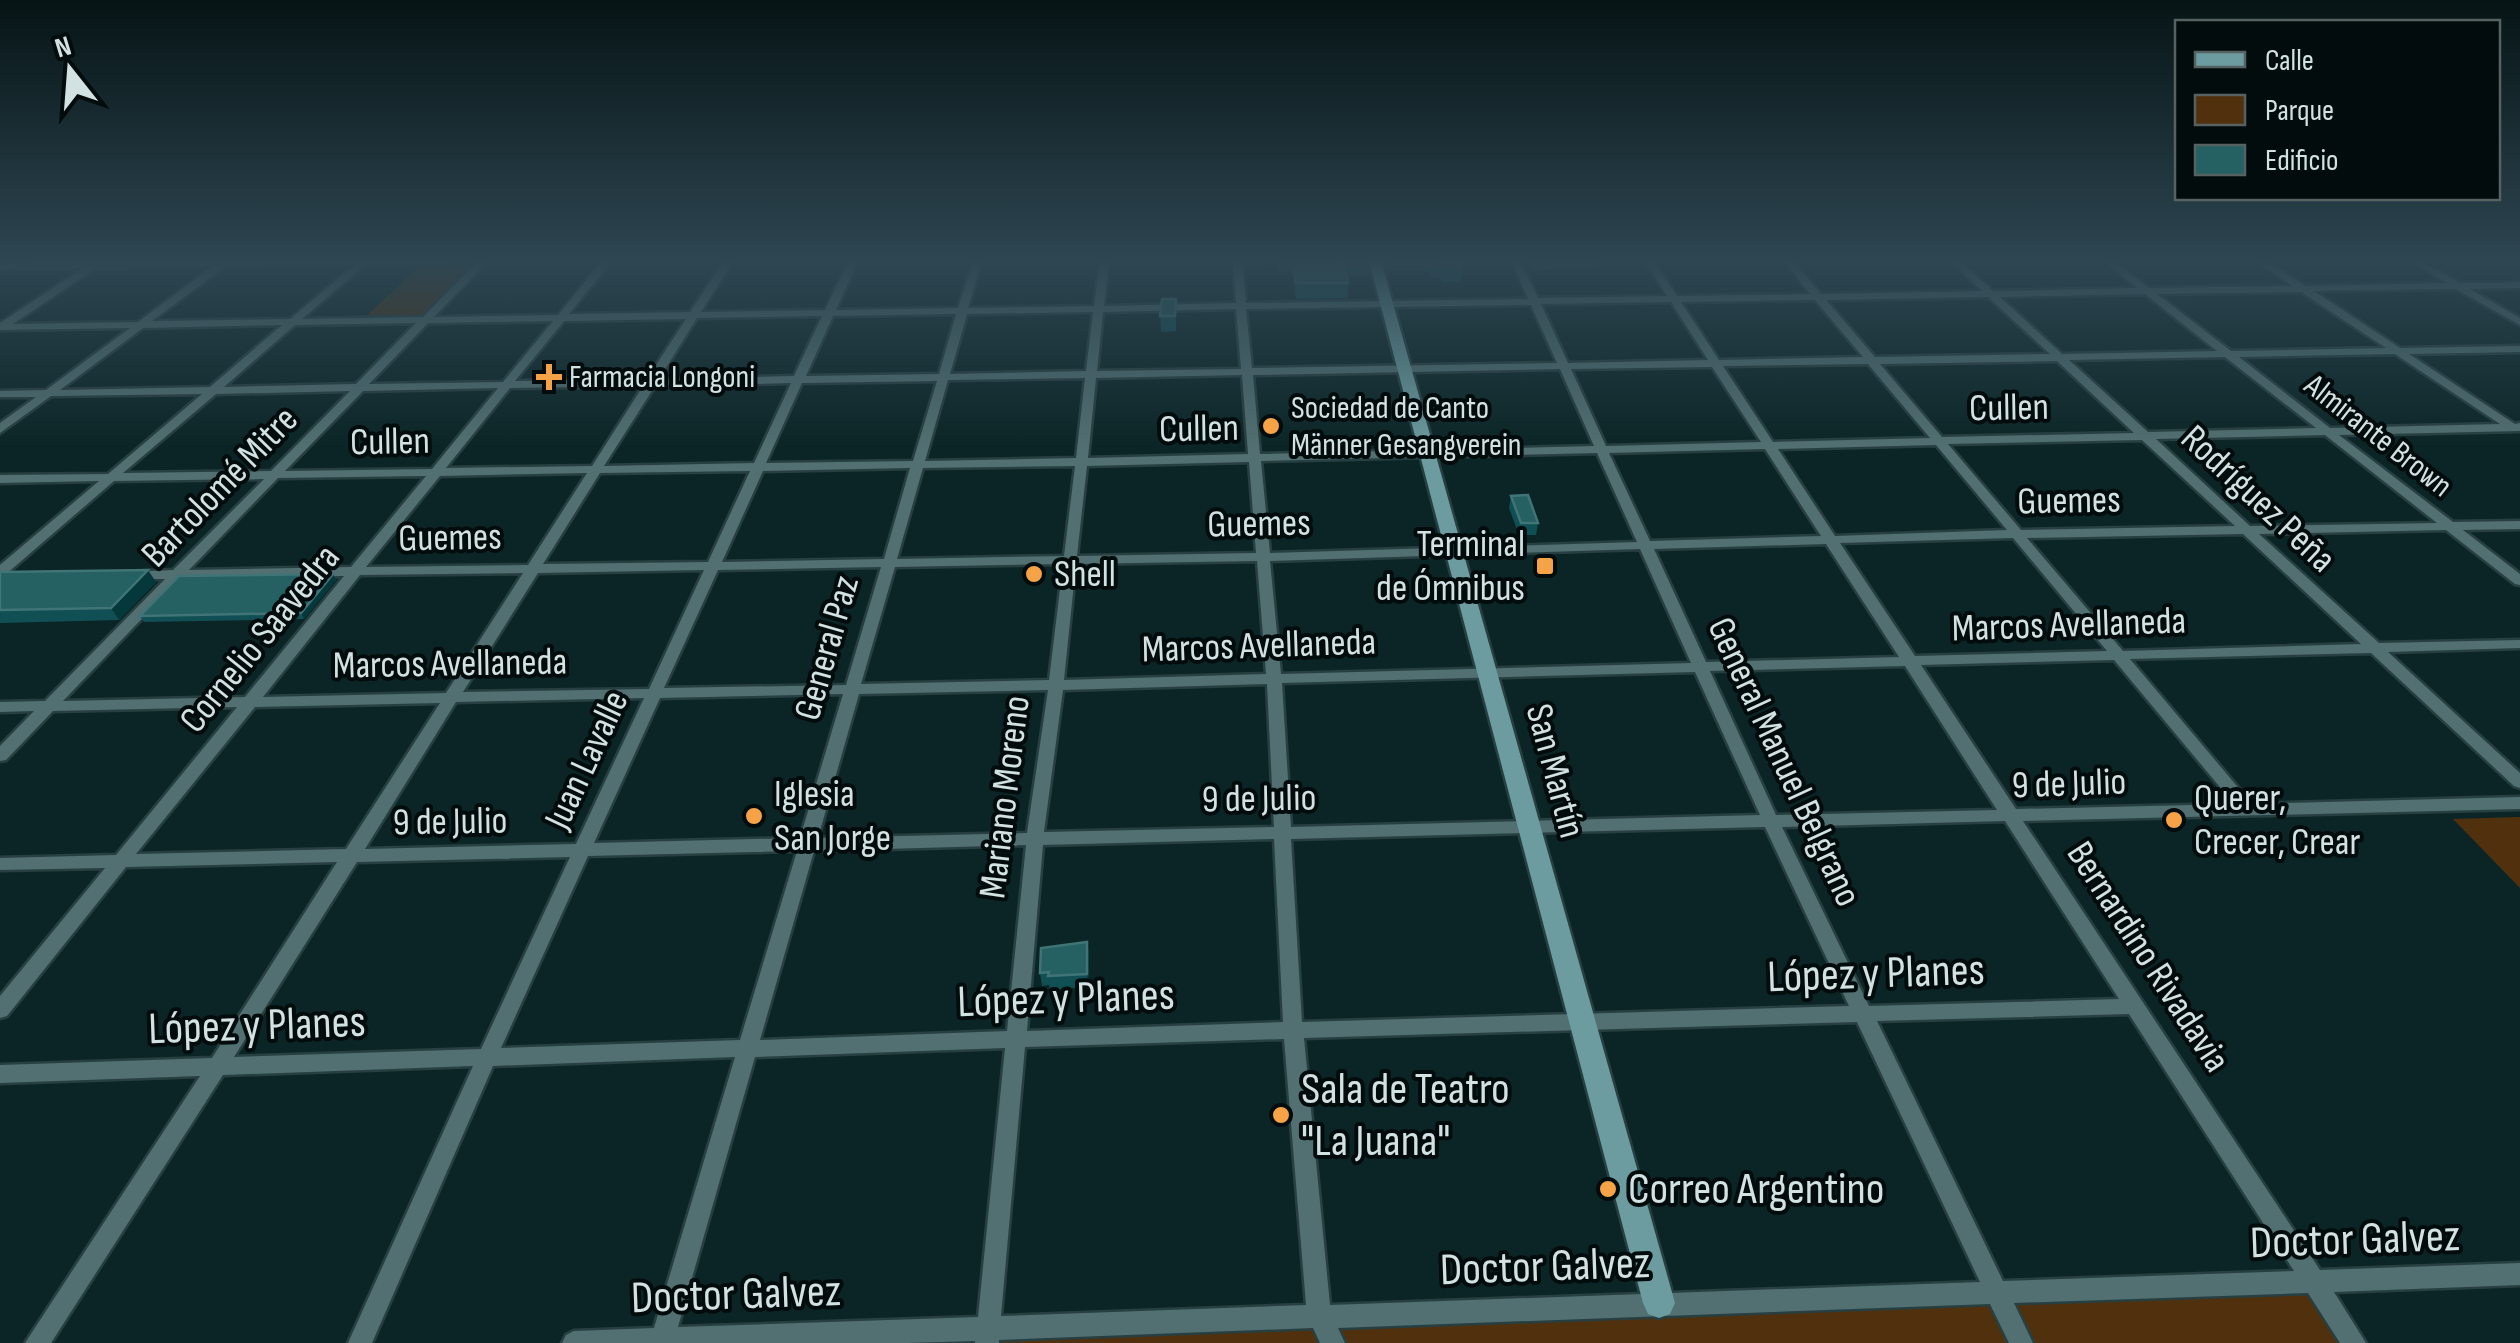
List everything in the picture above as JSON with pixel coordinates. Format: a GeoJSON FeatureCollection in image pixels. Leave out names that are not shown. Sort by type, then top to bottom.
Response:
{"type":"FeatureCollection","features":[{"type":"Feature","properties":{"kind":"main road","name":"San Martín"},"geometry":{"type":"LineString","coordinates":[[1393,324],[1658,1303]]}},
{"type":"Feature","properties":{"kind":"street"},"geometry":{"type":"LineString","coordinates":[[0,327],[207,324]]}},
{"type":"Feature","properties":{"kind":"street"},"geometry":{"type":"LineString","coordinates":[[0,575],[290,324]]}},
{"type":"Feature","properties":{"kind":"street","name":"Bartolomé Mitre"},"geometry":{"type":"LineString","coordinates":[[0,756],[420,324]]}},
{"type":"Feature","properties":{"kind":"street","name":"Cornelio Saavedra"},"geometry":{"type":"LineString","coordinates":[[0,1010],[555,324]]}},
{"type":"Feature","properties":{"kind":"street"},"geometry":{"type":"LineString","coordinates":[[36,1343],[217,1068],[689,324]]}},
{"type":"Feature","properties":{"kind":"street","name":"Juan Lavalle"},"geometry":{"type":"LineString","coordinates":[[360,1343],[823,324]]}},
{"type":"Feature","properties":{"kind":"street","name":"General Paz"},"geometry":{"type":"LineString","coordinates":[[663,1340],[958,324]]}},
{"type":"Feature","properties":{"kind":"street","name":"Mariano Moreno"},"geometry":{"type":"LineString","coordinates":[[988,1334],[1036,838],[1096,324]]}},
{"type":"Feature","properties":{"kind":"street"},"geometry":{"type":"LineString","coordinates":[[1242,324],[1274,678],[1293,1030],[1318,1314],[1333,1343]]}},
{"type":"Feature","properties":{"kind":"street","name":"General Manuel Belgrano"},"geometry":{"type":"LineString","coordinates":[[1544,324],[1772,824],[2021,1343]]}},
{"type":"Feature","properties":{"kind":"street","name":"Bernardino Rivadavia"},"geometry":{"type":"LineString","coordinates":[[1690,324],[2354,1343]]}},
{"type":"Feature","properties":{"kind":"street"},"geometry":{"type":"LineString","coordinates":[[1842,324],[2249,811]]}},
{"type":"Feature","properties":{"kind":"street","name":"Rodríguez Peña"},"geometry":{"type":"LineString","coordinates":[[2023,324],[2520,782]]}},
{"type":"Feature","properties":{"kind":"street","name":"Almirante Brown"},"geometry":{"type":"LineString","coordinates":[[2189,324],[2520,581]]}},
{"type":"Feature","properties":{"kind":"street"},"geometry":{"type":"LineString","coordinates":[[2356,324],[2517,429]]}},
{"type":"Feature","properties":{"kind":"street"},"geometry":{"type":"LineString","coordinates":[[0,428],[140,325]]}},
{"type":"Feature","properties":{"kind":"street"},"geometry":{"type":"LineString","coordinates":[[0,394],[2520,349]]}},
{"type":"Feature","properties":{"kind":"street","name":"Cullen"},"geometry":{"type":"LineString","coordinates":[[0,478],[1081,462],[2143,434],[2517,429]]}},
{"type":"Feature","properties":{"kind":"street","name":"Guemes"},"geometry":{"type":"LineString","coordinates":[[119,575],[1070,560],[2018,534],[2520,525]]}},
{"type":"Feature","properties":{"kind":"street"},"geometry":{"type":"LineString","coordinates":[[0,575],[20,577]]}},
{"type":"Feature","properties":{"kind":"street","name":"Marcos Avellaneda"},"geometry":{"type":"LineString","coordinates":[[0,708],[1056,685],[2520,644]]}},
{"type":"Feature","properties":{"kind":"street","name":"9 de Julio"},"geometry":{"type":"LineString","coordinates":[[0,864],[2520,803]]}},
{"type":"Feature","properties":{"kind":"street","name":"López y Planes"},"geometry":{"type":"LineString","coordinates":[[0,1074],[2136,1006]]}},
{"type":"Feature","properties":{"kind":"street","name":"Doctor Galvez"},"geometry":{"type":"LineString","coordinates":[[574,1343],[988,1334],[1318,1314],[2520,1274]]}},
{"type":"Feature","properties":{"kind":"green space"},"geometry":{"type":"Polygon","coordinates":[[[2520,817],[2520,888],[2453,819],[2520,817]]]}},
{"type":"Feature","properties":{"kind":"green space"},"geometry":{"type":"Polygon","coordinates":[[[2314,1281],[2354,1343],[987,1343],[989,1326],[2314,1281]]]}},
{"type":"Feature","properties":{"kind":"building"},"geometry":{"type":"Polygon","coordinates":[[[1528,495],[1538,523],[1521,523],[1511,496],[1528,495]]]}},
{"type":"Feature","properties":{"kind":"building"},"geometry":{"type":"Polygon","coordinates":[[[148,570],[111,608],[0,610],[0,572],[148,570]]]}},
{"type":"Feature","properties":{"kind":"building"},"geometry":{"type":"Polygon","coordinates":[[[333,574],[301,613],[140,616],[179,576],[333,574]]]}},
{"type":"Feature","properties":{"kind":"building"},"geometry":{"type":"Polygon","coordinates":[[[1087,942],[1087,974],[1040,973],[1041,948],[1087,942]]]}},
{"type":"Feature","properties":{"kind":"place","name":"Farmacia Longoni"},"geometry":{"type":"Point","coordinates":[549,377]}},
{"type":"Feature","properties":{"kind":"place","name":"Sociedad de Canto Männer Gesangverein"},"geometry":{"type":"Point","coordinates":[1271,426]}},
{"type":"Feature","properties":{"kind":"place","name":"Terminal de Ómnibus"},"geometry":{"type":"Point","coordinates":[1545,566]}},
{"type":"Feature","properties":{"kind":"place","name":"Shell"},"geometry":{"type":"Point","coordinates":[1034,574]}},
{"type":"Feature","properties":{"kind":"place","name":"Iglesia San Jorge"},"geometry":{"type":"Point","coordinates":[754,816]}},
{"type":"Feature","properties":{"kind":"place","name":"Querer, Crecer, Crear"},"geometry":{"type":"Point","coordinates":[2174,820]}},
{"type":"Feature","properties":{"kind":"place","name":"Sala de Teatro \"La Juana\""},"geometry":{"type":"Point","coordinates":[1281,1115]}},
{"type":"Feature","properties":{"kind":"place","name":"Correo Argentino"},"geometry":{"type":"Point","coordinates":[1608,1189]}}]}
